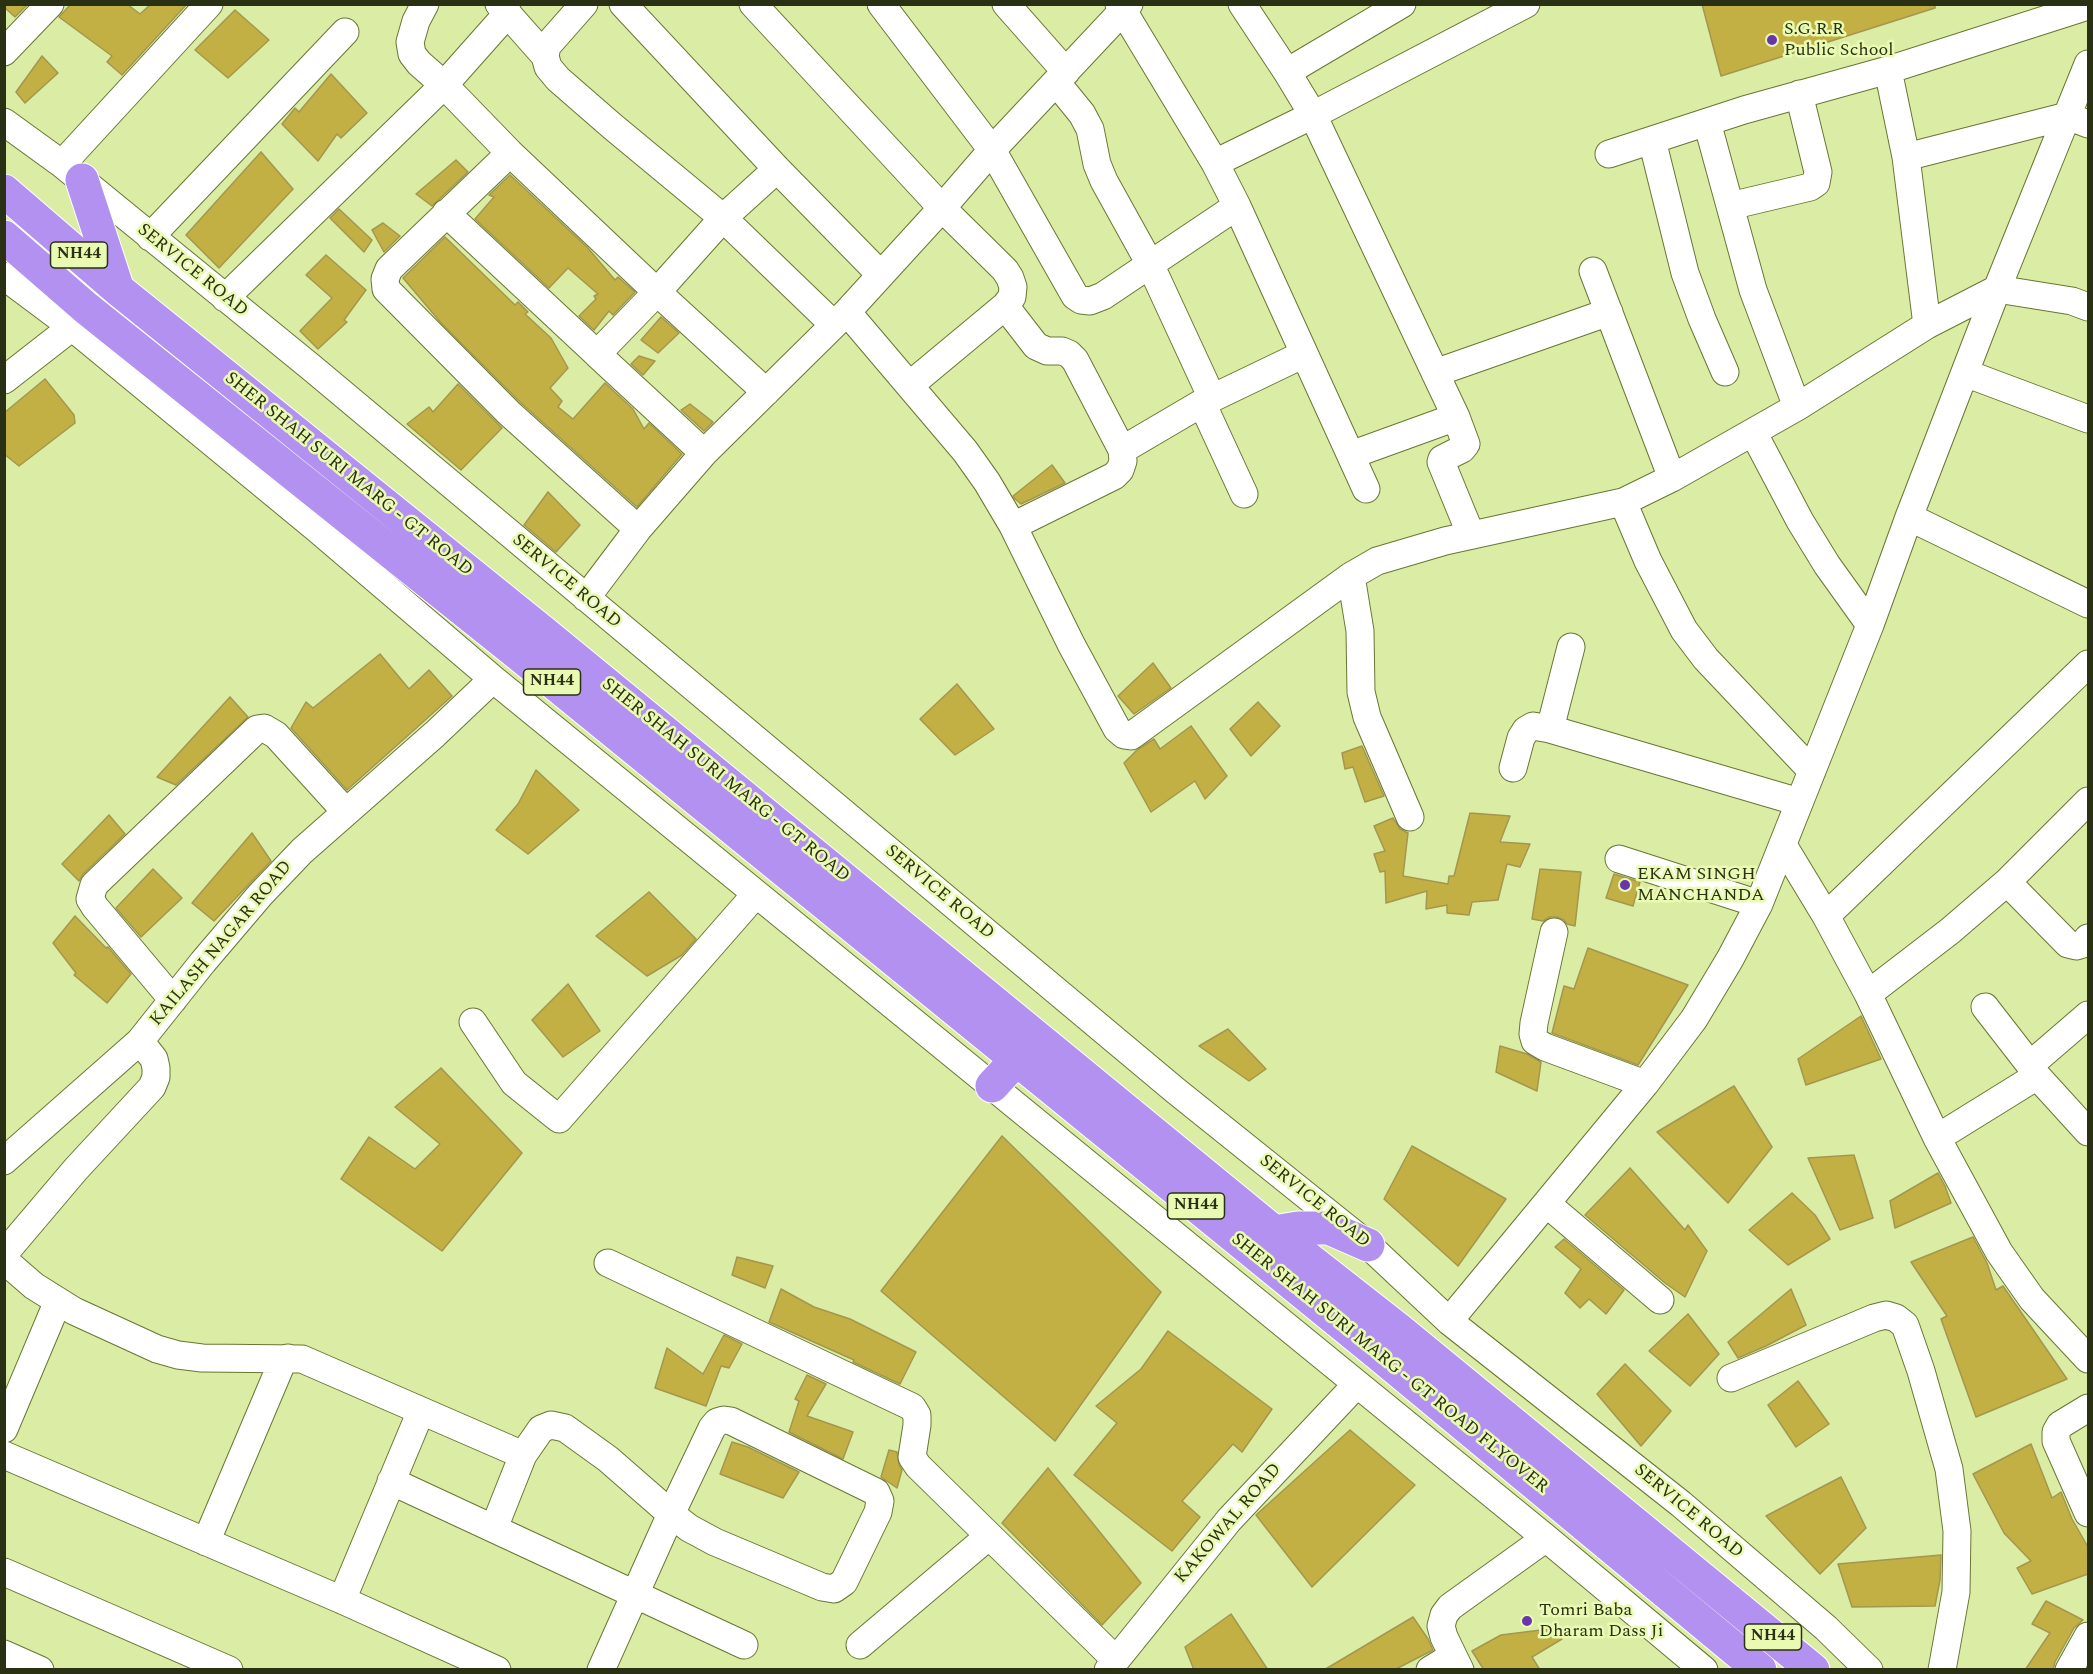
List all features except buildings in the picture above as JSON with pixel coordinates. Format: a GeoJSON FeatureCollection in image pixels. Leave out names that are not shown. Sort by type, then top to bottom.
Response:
{"type":"FeatureCollection","features":[{"type":"Feature","properties":{"kind":"highway"},"geometry":{"type":"LineString","coordinates":[[72,172],[117,288]]}},
{"type":"Feature","properties":{"kind":"highway","name":"NH44"},"geometry":{"type":"LineString","coordinates":[[4,191],[117,288]]}},
{"type":"Feature","properties":{"kind":"highway","name":"NH44"},"geometry":{"type":"LineString","coordinates":[[4,237],[79,318]]}},
{"type":"Feature","properties":{"kind":"highway","name":"SHER SHAH SURI MARG - GT ROAD"},"geometry":{"type":"LineString","coordinates":[[117,288],[544,633],[1274,1232]]}},
{"type":"Feature","properties":{"kind":"highway","name":"SHER SHAH SURI MARG - GT ROAD"},"geometry":{"type":"LineString","coordinates":[[79,318],[521,656],[1016,1060]]}},
{"type":"Feature","properties":{"kind":"highway"},"geometry":{"type":"LineString","coordinates":[[992,1086],[1016,1060]]}},
{"type":"Feature","properties":{"kind":"highway","name":"SHER SHAH SURI MARG - GT ROAD FLYOVER"},"geometry":{"type":"LineString","coordinates":[[1016,1060],[1376,1352],[1760,1670]]}},
{"type":"Feature","properties":{"kind":"highway"},"geometry":{"type":"LineString","coordinates":[[1274,1232],[1298,1228],[1329,1228],[1368,1245]]}},
{"type":"Feature","properties":{"kind":"highway","name":"SHER SHAH SURI MARG - GT ROAD FLYOVER"},"geometry":{"type":"LineString","coordinates":[[1274,1232],[1399,1330],[1813,1670]]}},
{"type":"Feature","properties":{"kind":"street"},"geometry":{"type":"LineString","coordinates":[[4,52],[50,4]]}},
{"type":"Feature","properties":{"kind":"street"},"geometry":{"type":"LineString","coordinates":[[72,172],[209,4]]}},
{"type":"Feature","properties":{"kind":"street"},"geometry":{"type":"LineString","coordinates":[[425,4],[412,30],[410,42],[412,54],[419,63],[444,85],[510,153],[766,392]]}},
{"type":"Feature","properties":{"kind":"street"},"geometry":{"type":"LineString","coordinates":[[545,56],[547,46],[552,39],[584,4]]}},
{"type":"Feature","properties":{"kind":"street"},"geometry":{"type":"LineString","coordinates":[[623,4],[777,169],[880,274]]}},
{"type":"Feature","properties":{"kind":"street"},"geometry":{"type":"LineString","coordinates":[[753,4],[942,208],[1005,270],[1013,287],[1012,297],[1005,306],[910,385]]}},
{"type":"Feature","properties":{"kind":"street"},"geometry":{"type":"LineString","coordinates":[[881,4],[992,150],[1075,296],[1090,301],[1097,300],[1237,206]]}},
{"type":"Feature","properties":{"kind":"street"},"geometry":{"type":"LineString","coordinates":[[1006,4],[1061,77],[1086,122],[1104,181],[1150,264],[1244,494]]}},
{"type":"Feature","properties":{"kind":"street"},"geometry":{"type":"LineString","coordinates":[[1242,4],[1313,115],[1456,417],[1466,444],[1462,449],[1442,459],[1441,462],[1471,535]]}},
{"type":"Feature","properties":{"kind":"street"},"geometry":{"type":"LineString","coordinates":[[1287,72],[1402,4]]}},
{"type":"Feature","properties":{"kind":"street"},"geometry":{"type":"LineString","coordinates":[[1215,163],[1313,115],[1489,13],[1526,4]]}},
{"type":"Feature","properties":{"kind":"street"},"geometry":{"type":"LineString","coordinates":[[586,598],[638,529],[704,453],[840,318],[1124,6],[1215,163],[1237,206],[1366,489]]}},
{"type":"Feature","properties":{"kind":"street"},"geometry":{"type":"LineString","coordinates":[[1609,154],[1744,110],[1888,70],[2088,6]]}},
{"type":"Feature","properties":{"kind":"street"},"geometry":{"type":"LineString","coordinates":[[225,298],[444,85],[503,9],[545,56],[548,67],[558,79],[840,318],[910,385],[965,451],[987,482],[1117,729],[1124,735],[1131,736],[1351,576],[1377,561],[1471,535],[1623,502],[1672,478],[1797,407],[1927,324],[1997,289],[2083,298]]}},
{"type":"Feature","properties":{"kind":"street"},"geometry":{"type":"LineString","coordinates":[[150,237],[345,32]]}},
{"type":"Feature","properties":{"kind":"street"},"geometry":{"type":"LineString","coordinates":[[1449,1322],[1645,1084],[1694,1019],[1730,959],[1759,904],[1870,626],[1909,517],[1997,289],[2078,120],[2088,64]]}},
{"type":"Feature","properties":{"kind":"street"},"geometry":{"type":"LineString","coordinates":[[1888,70],[1906,157],[1927,324]]}},
{"type":"Feature","properties":{"kind":"street"},"geometry":{"type":"LineString","coordinates":[[1730,206],[1810,187],[1816,183],[1818,172],[1799,94]]}},
{"type":"Feature","properties":{"kind":"street"},"geometry":{"type":"LineString","coordinates":[[1906,157],[2078,120]]}},
{"type":"Feature","properties":{"kind":"street","name":"SERVICE ROAD"},"geometry":{"type":"LineString","coordinates":[[4,122],[72,172],[312,368],[1176,1091],[1368,1245],[1449,1322],[1681,1504],[1826,1628],[1869,1670]]}},
{"type":"Feature","properties":{"kind":"street"},"geometry":{"type":"LineString","coordinates":[[1707,122],[1753,290],[1797,407]]}},
{"type":"Feature","properties":{"kind":"street"},"geometry":{"type":"LineString","coordinates":[[1652,140],[1685,273],[1725,372]]}},
{"type":"Feature","properties":{"kind":"street"},"geometry":{"type":"LineString","coordinates":[[510,153],[389,269],[385,279],[386,289],[509,413],[638,529]]}},
{"type":"Feature","properties":{"kind":"street"},"geometry":{"type":"LineString","coordinates":[[597,354],[657,292],[723,218],[777,169]]}},
{"type":"Feature","properties":{"kind":"street"},"geometry":{"type":"LineString","coordinates":[[446,213],[704,453]]}},
{"type":"Feature","properties":{"kind":"street"},"geometry":{"type":"LineString","coordinates":[[1593,271],[1672,478]]}},
{"type":"Feature","properties":{"kind":"street"},"geometry":{"type":"LineString","coordinates":[[4,276],[79,318],[316,528],[493,679],[1546,1538],[1704,1670]]}},
{"type":"Feature","properties":{"kind":"street"},"geometry":{"type":"LineString","coordinates":[[1005,306],[1036,346],[1047,351],[1062,351],[1075,360],[1122,450],[1123,461],[1120,470],[1114,476],[1012,526]]}},
{"type":"Feature","properties":{"kind":"street"},"geometry":{"type":"LineString","coordinates":[[1435,373],[1609,312]]}},
{"type":"Feature","properties":{"kind":"street"},"geometry":{"type":"LineString","coordinates":[[4,380],[79,318]]}},
{"type":"Feature","properties":{"kind":"street"},"geometry":{"type":"LineString","coordinates":[[1122,450],[1207,401],[1304,354]]}},
{"type":"Feature","properties":{"kind":"street"},"geometry":{"type":"LineString","coordinates":[[1965,373],[2088,419]]}},
{"type":"Feature","properties":{"kind":"street"},"geometry":{"type":"LineString","coordinates":[[1351,455],[1456,417]]}},
{"type":"Feature","properties":{"kind":"street"},"geometry":{"type":"LineString","coordinates":[[1753,432],[1794,512],[1827,565],[1870,626]]}},
{"type":"Feature","properties":{"kind":"street"},"geometry":{"type":"LineString","coordinates":[[1623,502],[1648,561],[1684,630],[1706,659],[1812,771]]}},
{"type":"Feature","properties":{"kind":"street"},"geometry":{"type":"LineString","coordinates":[[1909,517],[2088,603]]}},
{"type":"Feature","properties":{"kind":"street"},"geometry":{"type":"LineString","coordinates":[[1351,576],[1360,631],[1360,670],[1367,717],[1410,817]]}},
{"type":"Feature","properties":{"kind":"street"},"geometry":{"type":"LineString","coordinates":[[1550,729],[1571,647]]}},
{"type":"Feature","properties":{"kind":"street"},"geometry":{"type":"LineString","coordinates":[[1826,916],[2088,664]]}},
{"type":"Feature","properties":{"kind":"street","name":"KAILASH NAGAR ROAD"},"geometry":{"type":"LineString","coordinates":[[4,1161],[140,1041],[202,962],[302,851],[435,734],[493,679]]}},
{"type":"Feature","properties":{"kind":"street"},"geometry":{"type":"LineString","coordinates":[[1513,768],[1521,738],[1526,730],[1533,726],[1799,802]]}},
{"type":"Feature","properties":{"kind":"street"},"geometry":{"type":"LineString","coordinates":[[173,1000],[94,907],[90,899],[94,885],[257,729],[264,728],[276,735],[346,812]]}},
{"type":"Feature","properties":{"kind":"street"},"geometry":{"type":"LineString","coordinates":[[1868,994],[1950,931],[2007,882],[2088,801]]}},
{"type":"Feature","properties":{"kind":"street"},"geometry":{"type":"LineString","coordinates":[[1783,845],[1826,916],[1868,994],[1937,1138],[1999,1252],[2032,1299],[2088,1359]]}},
{"type":"Feature","properties":{"kind":"street"},"geometry":{"type":"LineString","coordinates":[[1619,860],[1759,904]]}},
{"type":"Feature","properties":{"kind":"street"},"geometry":{"type":"LineString","coordinates":[[2007,882],[2068,944],[2076,946],[2083,944],[2088,938]]}},
{"type":"Feature","properties":{"kind":"street"},"geometry":{"type":"LineString","coordinates":[[473,1022],[514,1083],[559,1119],[756,894]]}},
{"type":"Feature","properties":{"kind":"street"},"geometry":{"type":"LineString","coordinates":[[1554,932],[1534,1023],[1535,1041],[1545,1047],[1645,1084]]}},
{"type":"Feature","properties":{"kind":"street"},"geometry":{"type":"LineString","coordinates":[[1985,1007],[2034,1070],[2088,1132]]}},
{"type":"Feature","properties":{"kind":"street"},"geometry":{"type":"LineString","coordinates":[[1937,1138],[2034,1070],[2088,1015]]}},
{"type":"Feature","properties":{"kind":"street"},"geometry":{"type":"LineString","coordinates":[[4,1254],[76,1169],[152,1087],[156,1077],[154,1059],[140,1041]]}},
{"type":"Feature","properties":{"kind":"street"},"geometry":{"type":"LineString","coordinates":[[1547,1204],[1659,1300]]}},
{"type":"Feature","properties":{"kind":"street"},"geometry":{"type":"LineString","coordinates":[[4,1260],[34,1286],[75,1311],[157,1349],[202,1358],[302,1359],[524,1455]]}},
{"type":"Feature","properties":{"kind":"street"},"geometry":{"type":"LineString","coordinates":[[608,1263],[912,1407],[917,1415],[912,1457],[918,1466],[989,1536],[1112,1665]]}},
{"type":"Feature","properties":{"kind":"street"},"geometry":{"type":"LineString","coordinates":[[4,1430],[58,1301]]}},
{"type":"Feature","properties":{"kind":"street"},"geometry":{"type":"LineString","coordinates":[[1731,1378],[1874,1318],[1886,1315],[1896,1317],[1905,1325],[1921,1371],[1949,1469],[1957,1531],[1956,1592],[1942,1670]]}},
{"type":"Feature","properties":{"kind":"street"},"geometry":{"type":"LineString","coordinates":[[206,1542],[280,1365],[288,1358]]}},
{"type":"Feature","properties":{"kind":"street","name":"KAKOWAL ROAD"},"geometry":{"type":"LineString","coordinates":[[1112,1665],[1229,1520],[1357,1384]]}},
{"type":"Feature","properties":{"kind":"street"},"geometry":{"type":"LineString","coordinates":[[2088,1408],[2060,1425],[2056,1432],[2056,1441],[2088,1513]]}},
{"type":"Feature","properties":{"kind":"street"},"geometry":{"type":"LineString","coordinates":[[342,1600],[421,1411]]}},
{"type":"Feature","properties":{"kind":"street"},"geometry":{"type":"LineString","coordinates":[[494,1528],[524,1455],[541,1429],[551,1425],[565,1428],[608,1460],[671,1514],[689,1528],[715,1542],[822,1587],[834,1588],[844,1582],[878,1512],[880,1501],[876,1492],[730,1421],[717,1422],[671,1514],[601,1670]]}},
{"type":"Feature","properties":{"kind":"street"},"geometry":{"type":"LineString","coordinates":[[4,1455],[342,1600],[497,1670]]}},
{"type":"Feature","properties":{"kind":"street"},"geometry":{"type":"LineString","coordinates":[[391,1481],[744,1645]]}},
{"type":"Feature","properties":{"kind":"street"},"geometry":{"type":"LineString","coordinates":[[860,1645],[989,1536]]}},
{"type":"Feature","properties":{"kind":"street"},"geometry":{"type":"LineString","coordinates":[[1430,1670],[1457,1663],[1441,1626],[1444,1615],[1450,1607],[1546,1538]]}},
{"type":"Feature","properties":{"kind":"street"},"geometry":{"type":"LineString","coordinates":[[4,1572],[192,1662],[230,1670]]}},
{"type":"Feature","properties":{"kind":"street"},"geometry":{"type":"LineString","coordinates":[[2069,1670],[2088,1636]]}},
{"type":"Feature","properties":{"kind":"street"},"geometry":{"type":"LineString","coordinates":[[4,1654],[40,1670]]}},
{"type":"Feature","properties":{"kind":"place","name":"S.G.R.R Public School"},"geometry":{"type":"Point","coordinates":[1772,40]}},
{"type":"Feature","properties":{"kind":"place","name":"EKAM SINGH MANCHANDA"},"geometry":{"type":"Point","coordinates":[1625,885]}},
{"type":"Feature","properties":{"kind":"place","name":"Tomri Baba Dharam Dass Ji"},"geometry":{"type":"Point","coordinates":[1527,1621]}}]}
